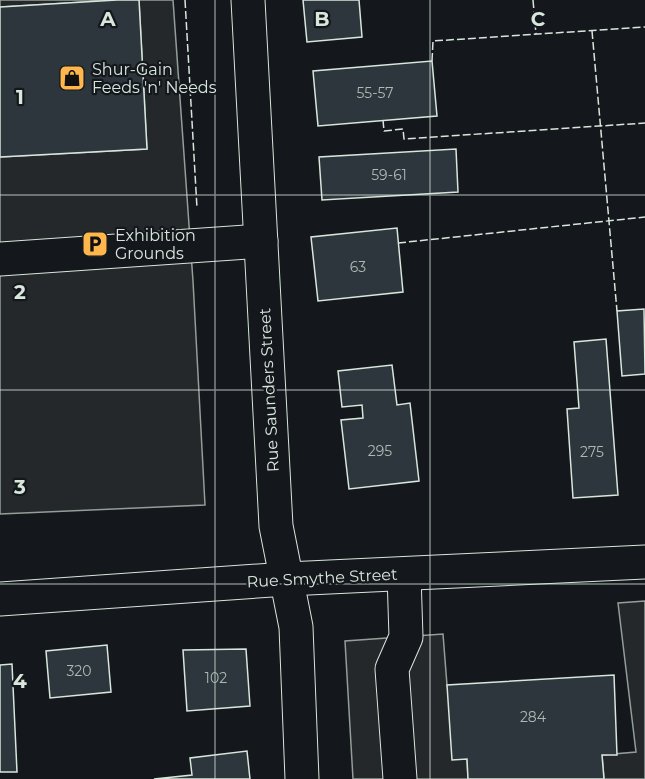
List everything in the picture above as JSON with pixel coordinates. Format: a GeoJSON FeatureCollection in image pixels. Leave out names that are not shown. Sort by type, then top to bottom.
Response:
{"type":"FeatureCollection","features":[{"type":"Feature","properties":{"kind":"street","name":"Rue Saunders Street"},"geometry":{"type":"LineString","coordinates":[[248,0],[276,526],[296,627],[302,779]]}},
{"type":"Feature","properties":{"kind":"street"},"geometry":{"type":"LineString","coordinates":[[0,259],[261,242]]}},
{"type":"Feature","properties":{"kind":"street","name":"Rue Smythe Street"},"geometry":{"type":"LineString","coordinates":[[0,599],[287,579],[645,562]]}},
{"type":"Feature","properties":{"kind":"street"},"geometry":{"type":"LineString","coordinates":[[400,779],[392,669],[406,637],[404,575]]}},
{"type":"Feature","properties":{"kind":"shaded area"},"geometry":{"type":"Polygon","coordinates":[[[0,0],[117,0],[0,7],[0,0]]]}},
{"type":"Feature","properties":{"kind":"shaded area","name":"Exhibition Grounds"},"geometry":{"type":"Polygon","coordinates":[[[139,0],[173,0],[193,281],[205,505],[0,514],[0,157],[147,149],[139,0]]]}},
{"type":"Feature","properties":{"kind":"shaded area"},"geometry":{"type":"Polygon","coordinates":[[[645,601],[645,779],[604,779],[602,755],[636,752],[618,603],[645,601]]]}},
{"type":"Feature","properties":{"kind":"shaded area"},"geometry":{"type":"Polygon","coordinates":[[[443,634],[447,685],[467,759],[468,779],[353,779],[345,641],[443,634]]]}},
{"type":"Feature","properties":{"kind":"building","name":"Shur-Gain Feeds 'n' Needs"},"geometry":{"type":"Polygon","coordinates":[[[139,0],[147,149],[0,157],[0,7],[139,0]]]}},
{"type":"Feature","properties":{"kind":"building"},"geometry":{"type":"Polygon","coordinates":[[[303,0],[359,0],[362,37],[307,42],[303,0]]]}},
{"type":"Feature","properties":{"kind":"building"},"geometry":{"type":"Polygon","coordinates":[[[432,61],[437,116],[318,126],[313,71],[432,61]]]}},
{"type":"Feature","properties":{"kind":"building"},"geometry":{"type":"Polygon","coordinates":[[[456,149],[458,192],[322,200],[319,157],[456,149]]]}},
{"type":"Feature","properties":{"kind":"building"},"geometry":{"type":"Polygon","coordinates":[[[397,228],[403,292],[318,301],[311,237],[397,228]]]}},
{"type":"Feature","properties":{"kind":"building"},"geometry":{"type":"Polygon","coordinates":[[[644,309],[645,374],[622,376],[617,311],[644,309]]]}},
{"type":"Feature","properties":{"kind":"building"},"geometry":{"type":"Polygon","coordinates":[[[606,339],[618,495],[573,498],[567,409],[579,408],[574,342],[606,339]]]}},
{"type":"Feature","properties":{"kind":"building"},"geometry":{"type":"Polygon","coordinates":[[[392,365],[397,405],[410,403],[419,481],[349,489],[341,420],[363,418],[362,405],[342,407],[338,371],[392,365]]]}},
{"type":"Feature","properties":{"kind":"building"},"geometry":{"type":"Polygon","coordinates":[[[107,645],[111,692],[50,698],[46,651],[107,645]]]}},
{"type":"Feature","properties":{"kind":"building"},"geometry":{"type":"Polygon","coordinates":[[[246,649],[250,706],[187,711],[183,650],[246,649]]]}},
{"type":"Feature","properties":{"kind":"building"},"geometry":{"type":"Polygon","coordinates":[[[12,664],[17,772],[0,772],[0,665],[12,664]]]}},
{"type":"Feature","properties":{"kind":"building"},"geometry":{"type":"Polygon","coordinates":[[[614,675],[617,755],[602,755],[604,779],[468,779],[467,759],[452,760],[447,685],[614,675]]]}},
{"type":"Feature","properties":{"kind":"building"},"geometry":{"type":"Polygon","coordinates":[[[247,751],[250,779],[154,779],[192,775],[190,758],[247,751]]]}},
{"type":"Feature","properties":{"kind":"fence"},"geometry":{"type":"LineString","coordinates":[[185,0],[197,208]]}},
{"type":"Feature","properties":{"kind":"fence"},"geometry":{"type":"LineString","coordinates":[[533,0],[536,34]]}},
{"type":"Feature","properties":{"kind":"fence"},"geometry":{"type":"LineString","coordinates":[[432,61],[433,41],[645,27]]}},
{"type":"Feature","properties":{"kind":"fence"},"geometry":{"type":"LineString","coordinates":[[592,31],[617,311]]}},
{"type":"Feature","properties":{"kind":"fence"},"geometry":{"type":"LineString","coordinates":[[383,120],[384,131],[403,129],[404,139],[645,123]]}},
{"type":"Feature","properties":{"kind":"fence"},"geometry":{"type":"LineString","coordinates":[[398,243],[645,217]]}},
{"type":"Feature","properties":{"kind":"place","name":"Shur-Gain Feeds 'n' Needs"},"geometry":{"type":"Point","coordinates":[72,78]}},
{"type":"Feature","properties":{"kind":"place","name":"Exhibition Grounds"},"geometry":{"type":"Point","coordinates":[95,244]}}]}
